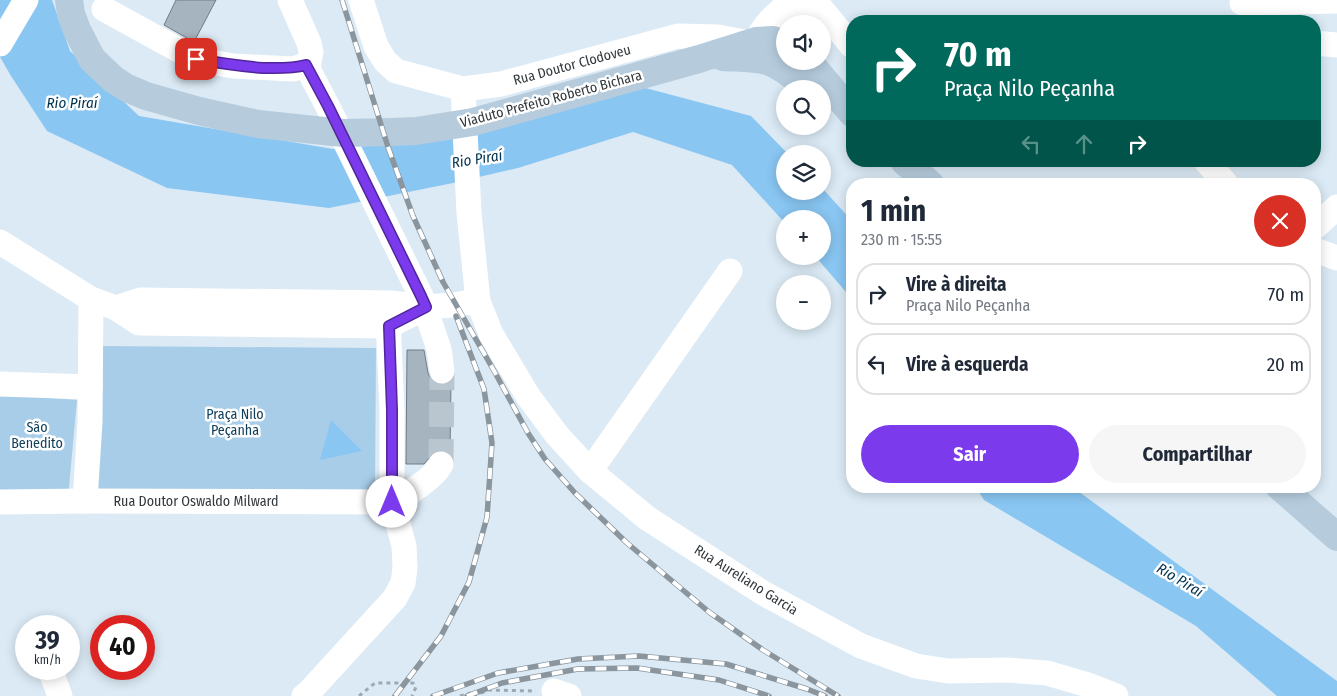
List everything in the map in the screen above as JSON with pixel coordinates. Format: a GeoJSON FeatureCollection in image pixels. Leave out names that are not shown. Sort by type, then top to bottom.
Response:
{"type":"FeatureCollection","features":[{"type":"Feature","properties":{"kind":"main road","name":"Viaduto Prefeito Roberto Bichara"},"geometry":{"type":"LineString","coordinates":[[69,0],[71,14],[77,30],[92,59],[113,79],[127,88],[146,96],[199,111],[258,124],[334,132],[400,132],[442,128],[473,122],[705,57],[754,47]]}},
{"type":"Feature","properties":{"kind":"main road"},"geometry":{"type":"LineString","coordinates":[[776,41],[773,40],[754,47],[770,62],[803,72],[846,108]]}},
{"type":"Feature","properties":{"kind":"main road"},"geometry":{"type":"LineString","coordinates":[[831,105],[846,116]]}},
{"type":"Feature","properties":{"kind":"main road"},"geometry":{"type":"LineString","coordinates":[[911,167],[923,178]]}},
{"type":"Feature","properties":{"kind":"main road"},"geometry":{"type":"LineString","coordinates":[[1287,493],[1337,537]]}},
{"type":"Feature","properties":{"kind":"street"},"geometry":{"type":"LineString","coordinates":[[0,44],[26,0]]}},
{"type":"Feature","properties":{"kind":"street"},"geometry":{"type":"LineString","coordinates":[[104,8],[196,59],[233,66],[293,69],[306,65],[311,57],[309,43],[290,0]]}},
{"type":"Feature","properties":{"kind":"street","name":"Rua Doutor Clodoveu"},"geometry":{"type":"LineString","coordinates":[[361,0],[376,46],[385,61],[396,71],[463,89],[501,84],[678,36],[718,37],[754,47]]}},
{"type":"Feature","properties":{"kind":"street"},"geometry":{"type":"LineString","coordinates":[[754,47],[772,18],[795,0],[799,15]]}},
{"type":"Feature","properties":{"kind":"street"},"geometry":{"type":"LineString","coordinates":[[814,0],[846,39]]}},
{"type":"Feature","properties":{"kind":"street"},"geometry":{"type":"LineString","coordinates":[[1239,2],[1337,1]]}},
{"type":"Feature","properties":{"kind":"street"},"geometry":{"type":"LineString","coordinates":[[1239,2],[1253,15]]}},
{"type":"Feature","properties":{"kind":"street"},"geometry":{"type":"LineString","coordinates":[[1321,43],[1337,45]]}},
{"type":"Feature","properties":{"kind":"street"},"geometry":{"type":"LineString","coordinates":[[306,65],[426,307],[439,349],[442,371]]}},
{"type":"Feature","properties":{"kind":"street","name":"Rua Aureliano Garcia"},"geometry":{"type":"LineString","coordinates":[[463,89],[469,213],[478,301],[491,334],[528,396],[557,435],[590,471],[647,518],[763,593],[861,646],[916,666],[948,671],[1006,670],[1047,673],[1088,685],[1116,696]]}},
{"type":"Feature","properties":{"kind":"street"},"geometry":{"type":"LineString","coordinates":[[1211,167],[1221,178]]}},
{"type":"Feature","properties":{"kind":"street"},"geometry":{"type":"LineString","coordinates":[[1321,222],[1337,207]]}},
{"type":"Feature","properties":{"kind":"street"},"geometry":{"type":"LineString","coordinates":[[0,242],[91,299],[116,308],[139,324],[389,326],[426,307]]}},
{"type":"Feature","properties":{"kind":"street"},"geometry":{"type":"LineString","coordinates":[[1321,252],[1337,258]]}},
{"type":"Feature","properties":{"kind":"street"},"geometry":{"type":"LineString","coordinates":[[590,471],[730,271]]}},
{"type":"Feature","properties":{"kind":"street"},"geometry":{"type":"LineString","coordinates":[[85,501],[90,422],[91,299]]}},
{"type":"Feature","properties":{"kind":"street"},"geometry":{"type":"LineString","coordinates":[[116,308],[140,300],[374,303],[426,307],[478,301]]}},
{"type":"Feature","properties":{"kind":"street"},"geometry":{"type":"LineString","coordinates":[[304,696],[396,598],[403,583],[405,568],[404,546],[392,502],[392,410],[389,326],[384,310],[374,303]]}},
{"type":"Feature","properties":{"kind":"street"},"geometry":{"type":"LineString","coordinates":[[0,384],[90,387]]}},
{"type":"Feature","properties":{"kind":"street"},"geometry":{"type":"LineString","coordinates":[[392,502],[422,483],[441,464]]}},
{"type":"Feature","properties":{"kind":"street","name":"Rua Doutor Oswaldo Milward"},"geometry":{"type":"LineString","coordinates":[[0,502],[392,502]]}},
{"type":"Feature","properties":{"kind":"street"},"geometry":{"type":"LineString","coordinates":[[54,680],[60,696]]}},
{"type":"Feature","properties":{"kind":"path"},"geometry":{"type":"LineString","coordinates":[[359,696],[375,682],[413,683],[416,687],[412,696]]}},
{"type":"Feature","properties":{"kind":"path"},"geometry":{"type":"LineString","coordinates":[[460,696],[470,692],[472,696],[489,690],[561,694]]}},
{"type":"Feature","properties":{"kind":"green space","name":"Praça Nilo Peçanha"},"geometry":{"type":"Polygon","coordinates":[[[100,346],[376,348],[375,496],[89,495],[100,346]]]}},
{"type":"Feature","properties":{"kind":"green space","name":"São Benedito"},"geometry":{"type":"Polygon","coordinates":[[[0,394],[77,400],[68,498],[0,492],[0,394]]]}},
{"type":"Feature","properties":{"kind":"water","name":"Rio Piraí"},"geometry":{"type":"Polygon","coordinates":[[[0,0],[52,0],[70,51],[139,116],[333,149],[456,134],[638,86],[751,116],[779,145],[776,145],[776,200],[831,200],[831,198],[846,214],[846,292],[823,265],[831,265],[831,210],[776,210],[776,213],[732,165],[633,132],[518,168],[329,208],[167,188],[47,131],[0,57],[0,0]]]}},
{"type":"Feature","properties":{"kind":"water"},"geometry":{"type":"Polygon","coordinates":[[[331,420],[362,451],[320,460],[331,420]]]}},
{"type":"Feature","properties":{"kind":"water","name":"Rio Piraí"},"geometry":{"type":"Polygon","coordinates":[[[980,493],[1081,493],[1337,681],[1337,696],[1277,696],[1196,626],[984,500],[980,493]]]}},
{"type":"Feature","properties":{"kind":"building"},"geometry":{"type":"Polygon","coordinates":[[[176,0],[216,0],[194,42],[164,25],[176,0]]]}},
{"type":"Feature","properties":{"kind":"building"},"geometry":{"type":"Polygon","coordinates":[[[407,350],[424,350],[428,373],[431,380],[436,384],[443,385],[451,382],[450,453],[442,450],[435,451],[424,464],[406,464],[407,350]]]}},
{"type":"Feature","properties":{"kind":"tunnel"},"geometry":{"type":"LineString","coordinates":[[441,464],[442,371]]}},
{"type":"Feature","properties":{"kind":"railway"},"geometry":{"type":"LineString","coordinates":[[342,0],[388,147],[413,216],[443,282],[528,433],[545,459],[575,493],[627,543],[709,612],[763,650],[838,696]]}},
{"type":"Feature","properties":{"kind":"railway"},"geometry":{"type":"LineString","coordinates":[[395,696],[441,636],[469,582],[487,517],[492,443],[484,389],[456,316]]}},
{"type":"Feature","properties":{"kind":"railway"},"geometry":{"type":"LineString","coordinates":[[433,696],[498,673],[578,659],[639,656],[726,664],[825,696]]}},
{"type":"Feature","properties":{"kind":"railway"},"geometry":{"type":"LineString","coordinates":[[467,696],[502,683],[578,669],[637,668],[719,680],[769,696]]}},
{"type":"Feature","properties":{"kind":"route"},"geometry":{"type":"LineString","coordinates":[[196,59],[233,66],[284,69],[293,69],[306,65],[426,307],[389,326],[392,410],[392,502]]}}]}
